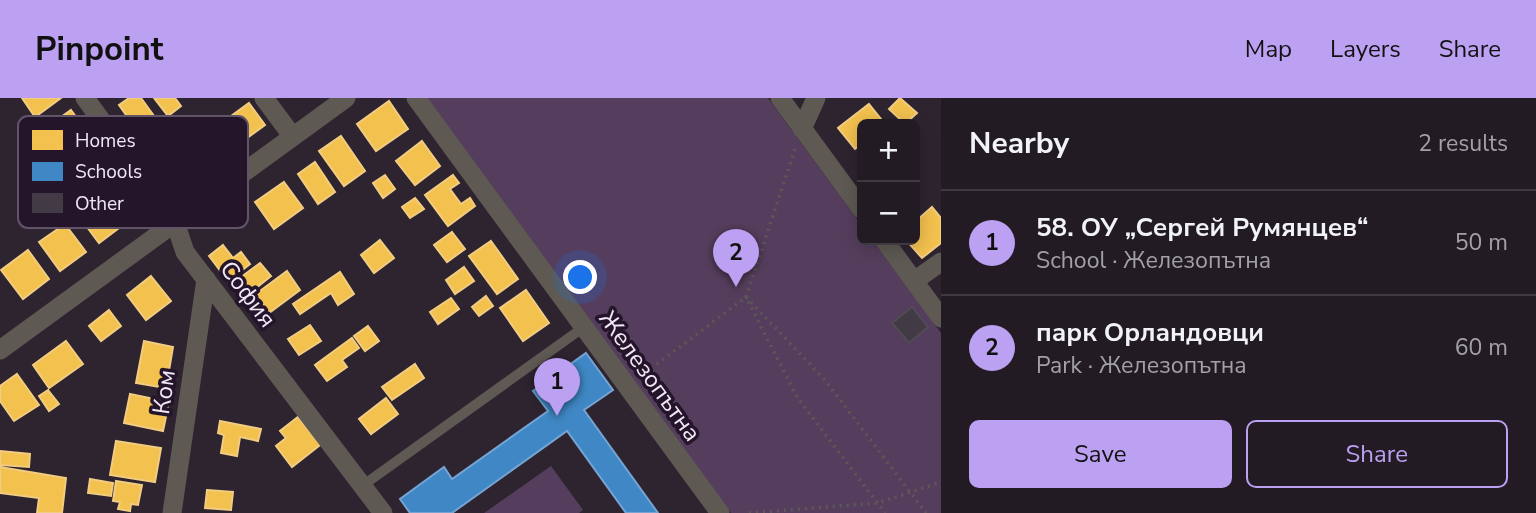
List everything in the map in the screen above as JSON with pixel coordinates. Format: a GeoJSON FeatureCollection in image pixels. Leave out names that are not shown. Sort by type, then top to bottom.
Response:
{"type":"FeatureCollection","features":[{"type":"Feature","properties":{"kind":"street","name":"София"},"geometry":{"type":"LineString","coordinates":[[85,98],[98,116]]}},
{"type":"Feature","properties":{"kind":"street"},"geometry":{"type":"LineString","coordinates":[[264,98],[293,137]]}},
{"type":"Feature","properties":{"kind":"street"},"geometry":{"type":"LineString","coordinates":[[248,169],[346,98]]}},
{"type":"Feature","properties":{"kind":"street","name":"Железопътна"},"geometry":{"type":"LineString","coordinates":[[416,98],[720,513]]}},
{"type":"Feature","properties":{"kind":"street"},"geometry":{"type":"LineString","coordinates":[[780,98],[857,204]]}},
{"type":"Feature","properties":{"kind":"street"},"geometry":{"type":"LineString","coordinates":[[802,129],[816,98]]}},
{"type":"Feature","properties":{"kind":"street"},"geometry":{"type":"LineString","coordinates":[[0,350],[167,228]]}},
{"type":"Feature","properties":{"kind":"street","name":"София"},"geometry":{"type":"LineString","coordinates":[[177,228],[185,252],[383,513]]}},
{"type":"Feature","properties":{"kind":"street"},"geometry":{"type":"LineString","coordinates":[[888,245],[941,318]]}},
{"type":"Feature","properties":{"kind":"street"},"geometry":{"type":"LineString","coordinates":[[914,281],[941,262]]}},
{"type":"Feature","properties":{"kind":"street","name":"Ком"},"geometry":{"type":"LineString","coordinates":[[172,513],[206,279]]}},
{"type":"Feature","properties":{"kind":"lane"},"geometry":{"type":"LineString","coordinates":[[362,486],[584,327]]}},
{"type":"Feature","properties":{"kind":"path"},"geometry":{"type":"LineString","coordinates":[[627,386],[746,297],[802,129]]}},
{"type":"Feature","properties":{"kind":"path"},"geometry":{"type":"LineString","coordinates":[[746,297],[825,380],[926,513]]}},
{"type":"Feature","properties":{"kind":"path"},"geometry":{"type":"LineString","coordinates":[[746,297],[797,397],[885,513]]}},
{"type":"Feature","properties":{"kind":"path"},"geometry":{"type":"LineString","coordinates":[[749,513],[878,503],[941,482]]}},
{"type":"Feature","properties":{"kind":"shaded area"},"geometry":{"type":"Polygon","coordinates":[[[426,98],[768,98],[857,219],[857,245],[876,245],[941,333],[941,513],[731,513],[426,98]]]}},
{"type":"Feature","properties":{"kind":"shaded area"},"geometry":{"type":"Polygon","coordinates":[[[551,466],[583,510],[579,513],[484,513],[551,466]]]}},
{"type":"Feature","properties":{"kind":"building: Homes"},"geometry":{"type":"Polygon","coordinates":[[[22,98],[61,98],[36,116],[22,98]]]}},
{"type":"Feature","properties":{"kind":"building: Homes"},"geometry":{"type":"Polygon","coordinates":[[[129,98],[141,98],[154,116],[127,116],[119,105],[129,98]]]}},
{"type":"Feature","properties":{"kind":"building: Homes"},"geometry":{"type":"Polygon","coordinates":[[[154,98],[175,98],[181,106],[168,116],[154,98]]]}},
{"type":"Feature","properties":{"kind":"building: Homes"},"geometry":{"type":"Polygon","coordinates":[[[900,98],[917,113],[910,119],[900,119],[889,109],[900,98]]]}},
{"type":"Feature","properties":{"kind":"building: Homes"},"geometry":{"type":"Polygon","coordinates":[[[389,101],[408,129],[376,151],[357,124],[389,101]]]}},
{"type":"Feature","properties":{"kind":"building: Homes"},"geometry":{"type":"Polygon","coordinates":[[[249,103],[265,125],[248,137],[248,116],[231,116],[249,103]]]}},
{"type":"Feature","properties":{"kind":"building: Homes"},"geometry":{"type":"Polygon","coordinates":[[[869,104],[881,119],[857,119],[855,149],[838,128],[869,104]]]}},
{"type":"Feature","properties":{"kind":"building: Homes"},"geometry":{"type":"Polygon","coordinates":[[[71,110],[75,116],[63,116],[71,110]]]}},
{"type":"Feature","properties":{"kind":"building: Homes"},"geometry":{"type":"Polygon","coordinates":[[[341,136],[365,171],[344,186],[319,151],[341,136]]]}},
{"type":"Feature","properties":{"kind":"building: Homes"},"geometry":{"type":"Polygon","coordinates":[[[422,141],[440,166],[415,185],[396,161],[422,141]]]}},
{"type":"Feature","properties":{"kind":"building: Homes"},"geometry":{"type":"Polygon","coordinates":[[[315,162],[335,192],[318,204],[298,174],[315,162]]]}},
{"type":"Feature","properties":{"kind":"building: Homes"},"geometry":{"type":"Polygon","coordinates":[[[385,175],[395,189],[383,198],[373,183],[385,175]]]}},
{"type":"Feature","properties":{"kind":"building: Homes"},"geometry":{"type":"Polygon","coordinates":[[[453,175],[459,183],[450,189],[461,204],[470,198],[475,206],[448,226],[425,195],[453,175]]]}},
{"type":"Feature","properties":{"kind":"building: Homes"},"geometry":{"type":"Polygon","coordinates":[[[284,182],[303,208],[274,229],[255,202],[284,182]]]}},
{"type":"Feature","properties":{"kind":"building: Homes"},"geometry":{"type":"Polygon","coordinates":[[[415,198],[424,209],[410,218],[402,207],[415,198]]]}},
{"type":"Feature","properties":{"kind":"building: Homes"},"geometry":{"type":"Polygon","coordinates":[[[932,207],[941,218],[941,243],[922,258],[910,245],[920,245],[920,218],[932,207]]]}},
{"type":"Feature","properties":{"kind":"building: Homes"},"geometry":{"type":"Polygon","coordinates":[[[59,228],[68,228],[86,252],[60,271],[39,242],[59,228]]]}},
{"type":"Feature","properties":{"kind":"building: Homes"},"geometry":{"type":"Polygon","coordinates":[[[88,228],[119,228],[99,243],[88,228]]]}},
{"type":"Feature","properties":{"kind":"building: Homes"},"geometry":{"type":"Polygon","coordinates":[[[452,232],[465,249],[447,262],[434,245],[452,232]]]}},
{"type":"Feature","properties":{"kind":"building: Homes"},"geometry":{"type":"Polygon","coordinates":[[[380,240],[394,258],[374,273],[361,255],[380,240]]]}},
{"type":"Feature","properties":{"kind":"building: Homes"},"geometry":{"type":"Polygon","coordinates":[[[491,241],[518,279],[497,294],[469,256],[491,241]]]}},
{"type":"Feature","properties":{"kind":"building: Homes"},"geometry":{"type":"Polygon","coordinates":[[[223,245],[233,258],[241,252],[250,264],[228,281],[209,256],[223,245]]]}},
{"type":"Feature","properties":{"kind":"building: Homes"},"geometry":{"type":"Polygon","coordinates":[[[28,250],[49,279],[23,299],[1,270],[28,250]]]}},
{"type":"Feature","properties":{"kind":"building: Homes"},"geometry":{"type":"Polygon","coordinates":[[[260,263],[271,276],[251,292],[240,278],[260,263]]]}},
{"type":"Feature","properties":{"kind":"building: Homes"},"geometry":{"type":"Polygon","coordinates":[[[464,267],[474,281],[455,294],[446,280],[464,267]]]}},
{"type":"Feature","properties":{"kind":"building: Homes"},"geometry":{"type":"Polygon","coordinates":[[[287,271],[300,290],[269,313],[256,294],[287,271]]]}},
{"type":"Feature","properties":{"kind":"building: Homes"},"geometry":{"type":"Polygon","coordinates":[[[340,272],[354,294],[338,305],[331,293],[300,314],[293,304],[340,272]]]}},
{"type":"Feature","properties":{"kind":"building: Homes"},"geometry":{"type":"Polygon","coordinates":[[[151,276],[171,301],[146,320],[127,295],[151,276]]]}},
{"type":"Feature","properties":{"kind":"building: Homes"},"geometry":{"type":"Polygon","coordinates":[[[526,290],[549,323],[523,341],[500,308],[526,290]]]}},
{"type":"Feature","properties":{"kind":"building: Homes"},"geometry":{"type":"Polygon","coordinates":[[[486,296],[493,306],[479,316],[472,307],[486,296]]]}},
{"type":"Feature","properties":{"kind":"building: Homes"},"geometry":{"type":"Polygon","coordinates":[[[451,298],[459,309],[438,324],[430,312],[451,298]]]}},
{"type":"Feature","properties":{"kind":"building: Homes"},"geometry":{"type":"Polygon","coordinates":[[[109,310],[121,326],[101,341],[89,326],[109,310]]]}},
{"type":"Feature","properties":{"kind":"building: Homes"},"geometry":{"type":"Polygon","coordinates":[[[310,325],[321,341],[299,355],[288,339],[310,325]]]}},
{"type":"Feature","properties":{"kind":"building: Homes"},"geometry":{"type":"Polygon","coordinates":[[[368,326],[379,341],[365,351],[354,336],[368,326]]]}},
{"type":"Feature","properties":{"kind":"building: Homes"},"geometry":{"type":"Polygon","coordinates":[[[352,338],[359,348],[342,360],[347,367],[327,381],[315,365],[352,338]]]}},
{"type":"Feature","properties":{"kind":"building: Homes"},"geometry":{"type":"Polygon","coordinates":[[[66,341],[83,364],[49,388],[33,365],[66,341]]]}},
{"type":"Feature","properties":{"kind":"building: Homes"},"geometry":{"type":"Polygon","coordinates":[[[144,341],[173,347],[166,388],[136,383],[144,341]]]}},
{"type":"Feature","properties":{"kind":"building: Homes"},"geometry":{"type":"Polygon","coordinates":[[[415,364],[424,378],[392,400],[382,387],[415,364]]]}},
{"type":"Feature","properties":{"kind":"building: Homes"},"geometry":{"type":"Polygon","coordinates":[[[17,374],[39,405],[14,421],[0,401],[0,386],[17,374]]]}},
{"type":"Feature","properties":{"kind":"building: Homes"},"geometry":{"type":"Polygon","coordinates":[[[48,390],[59,404],[49,411],[39,396],[48,390]]]}},
{"type":"Feature","properties":{"kind":"building: Homes"},"geometry":{"type":"Polygon","coordinates":[[[130,394],[169,402],[163,431],[124,423],[130,394]]]}},
{"type":"Feature","properties":{"kind":"building: Homes"},"geometry":{"type":"Polygon","coordinates":[[[386,398],[398,414],[371,434],[359,419],[386,398]]]}},
{"type":"Feature","properties":{"kind":"building: Homes"},"geometry":{"type":"Polygon","coordinates":[[[298,417],[320,445],[292,467],[276,446],[286,438],[280,431],[298,417]]]}},
{"type":"Feature","properties":{"kind":"building: Homes"},"geometry":{"type":"Polygon","coordinates":[[[220,421],[261,429],[258,441],[240,437],[237,456],[221,453],[224,435],[218,433],[220,421]]]}},
{"type":"Feature","properties":{"kind":"building: Homes"},"geometry":{"type":"Polygon","coordinates":[[[116,441],[161,448],[155,482],[110,475],[116,441]]]}},
{"type":"Feature","properties":{"kind":"building: Homes"},"geometry":{"type":"Polygon","coordinates":[[[0,451],[30,454],[29,467],[0,465],[0,451]]]}},
{"type":"Feature","properties":{"kind":"building: Homes"},"geometry":{"type":"Polygon","coordinates":[[[0,467],[66,478],[62,513],[37,513],[39,498],[0,493],[0,467]]]}},
{"type":"Feature","properties":{"kind":"building: Homes"},"geometry":{"type":"Polygon","coordinates":[[[90,479],[113,483],[111,496],[88,493],[90,479]]]}},
{"type":"Feature","properties":{"kind":"building: Homes"},"geometry":{"type":"Polygon","coordinates":[[[116,481],[142,485],[138,505],[131,504],[130,511],[118,509],[120,502],[113,501],[116,481]]]}},
{"type":"Feature","properties":{"kind":"building: Homes"},"geometry":{"type":"Polygon","coordinates":[[[207,490],[233,492],[231,510],[205,508],[207,490]]]}},
{"type":"Feature","properties":{"kind":"building: Schools"},"geometry":{"type":"Polygon","coordinates":[[[586,353],[613,390],[584,410],[658,513],[626,513],[567,431],[452,513],[410,513],[400,499],[444,467],[452,479],[548,411],[533,391],[586,353]]]}},
{"type":"Feature","properties":{"kind":"building: Other"},"geometry":{"type":"Polygon","coordinates":[[[912,307],[928,327],[909,343],[892,323],[912,307]]]}},
{"type":"Feature","properties":{"kind":"place","name":"парк Орландовци"},"geometry":{"type":"Point","coordinates":[736,287]}},
{"type":"Feature","properties":{"kind":"place","name":"58. ОУ „Сергей Румянцев“"},"geometry":{"type":"Point","coordinates":[557,416]}}]}
